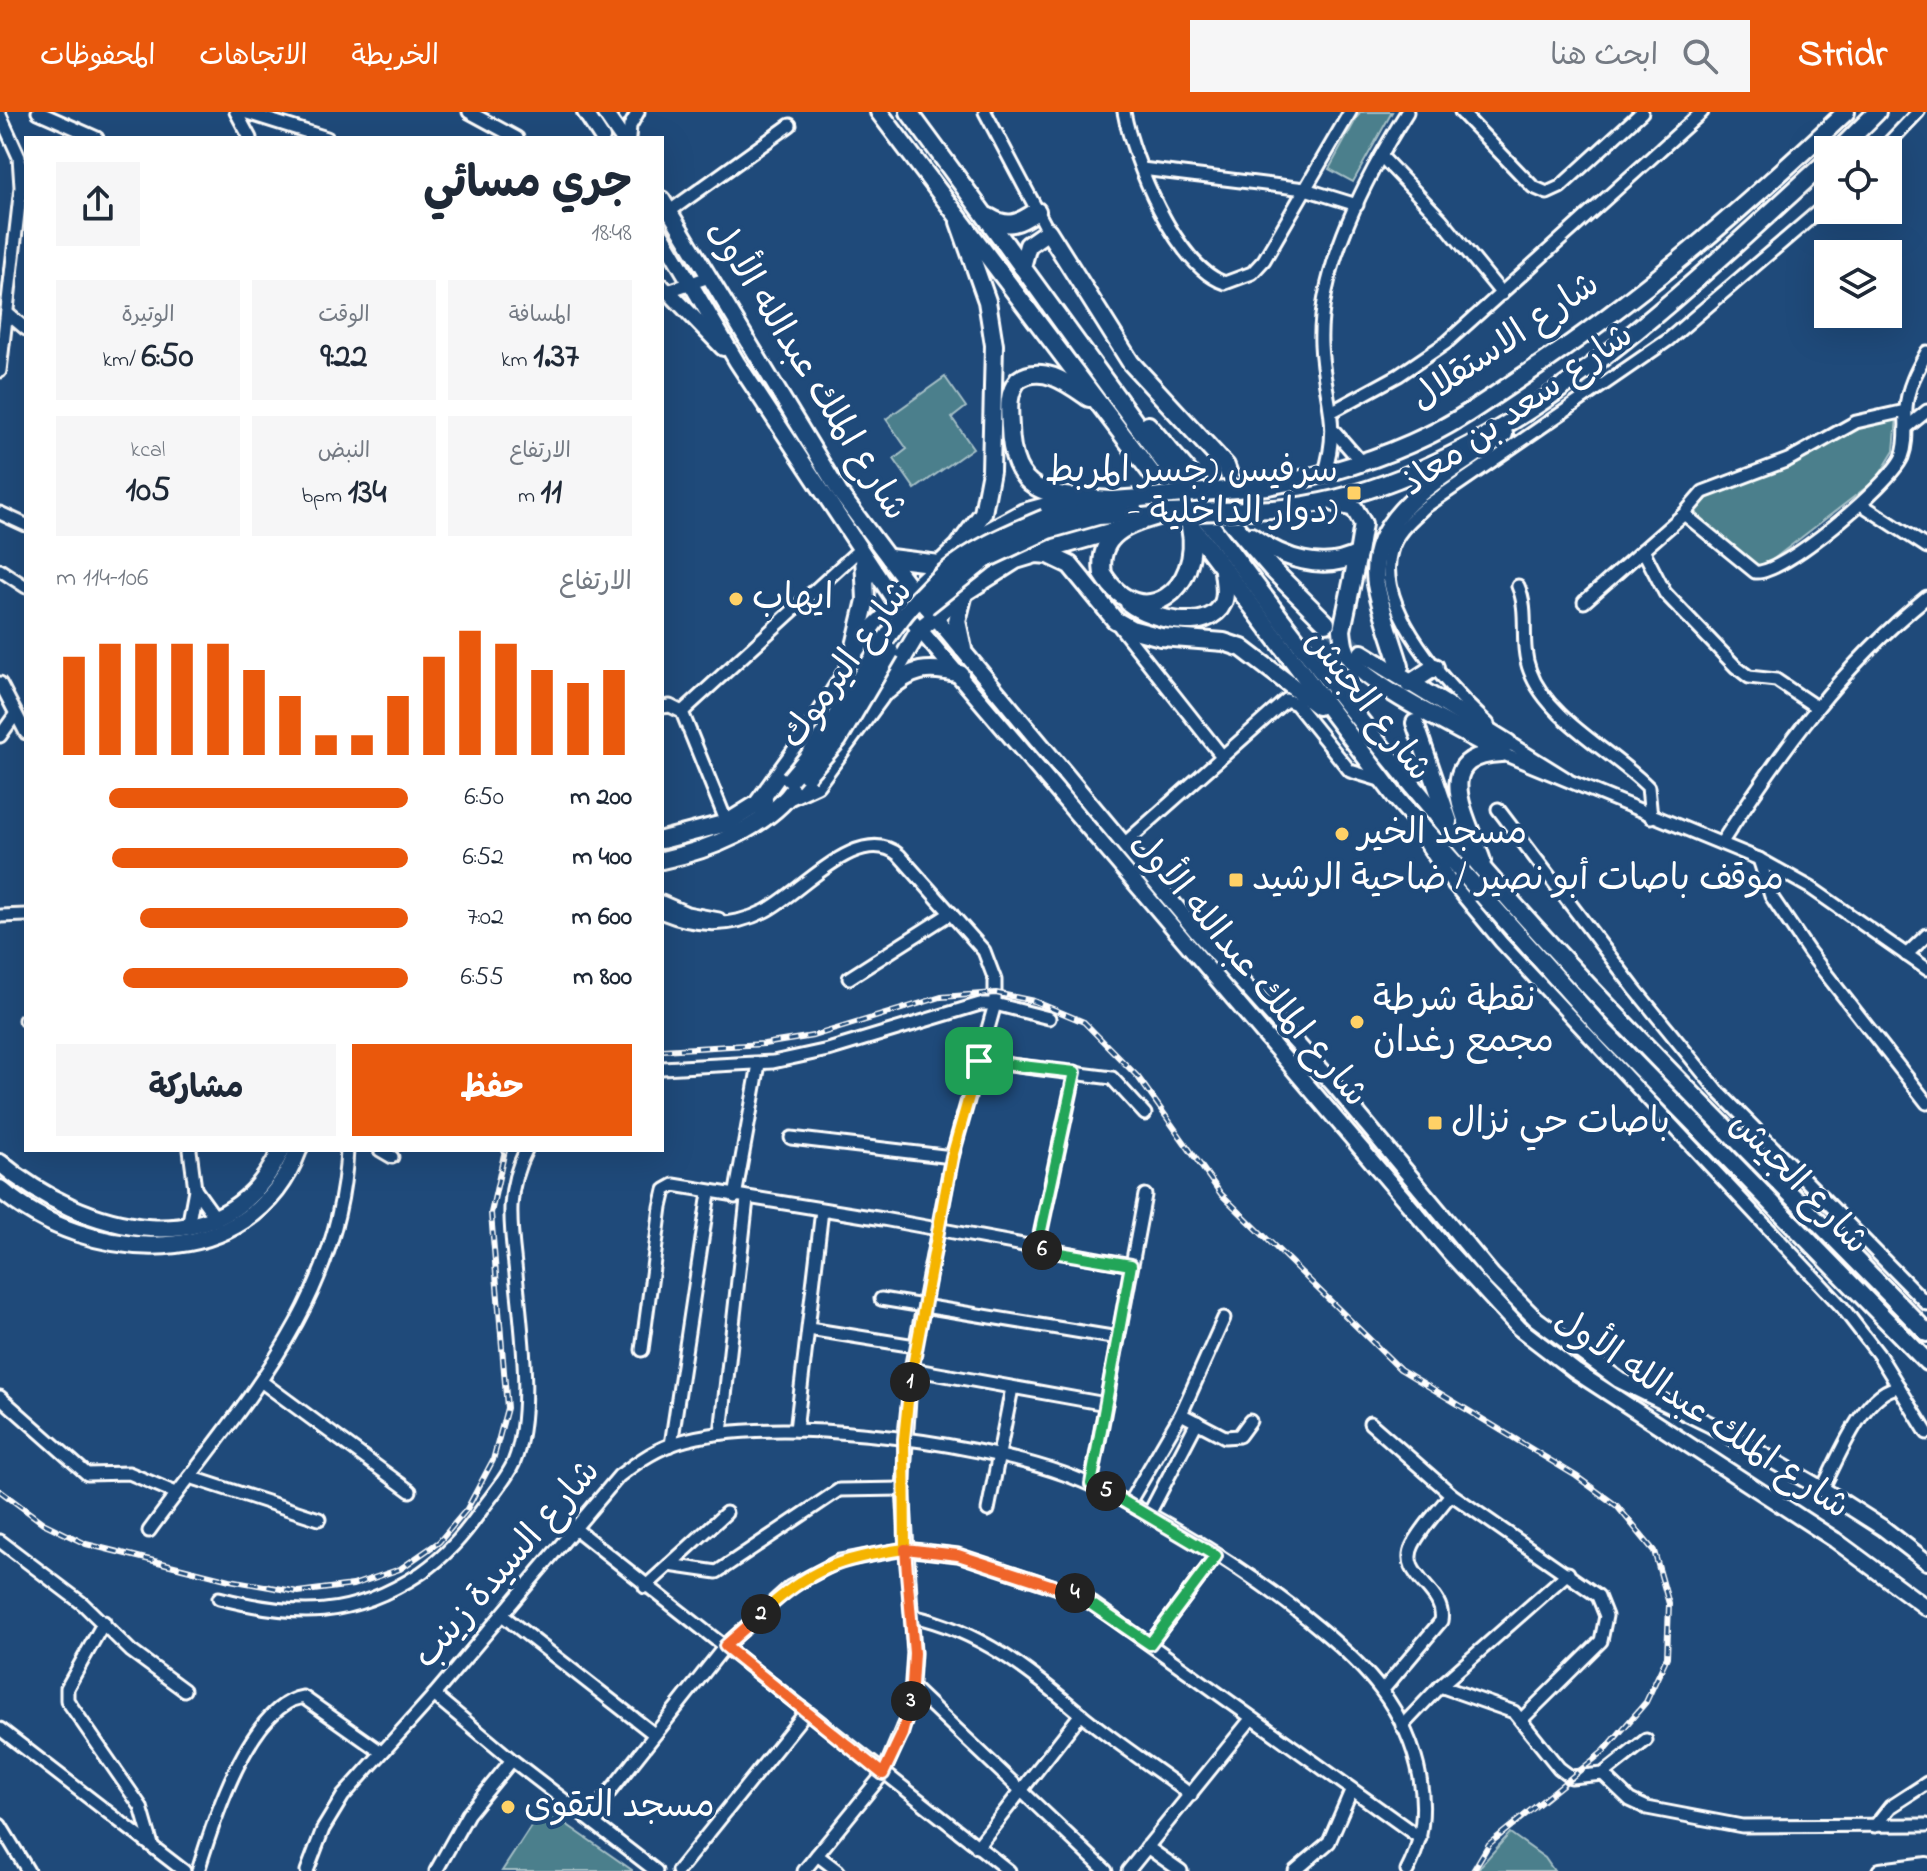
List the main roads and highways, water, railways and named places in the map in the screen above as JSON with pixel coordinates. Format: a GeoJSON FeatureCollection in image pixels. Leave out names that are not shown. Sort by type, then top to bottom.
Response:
{"type":"FeatureCollection","features":[{"type":"Feature","properties":{"kind":"highway","name":"شارع الجيش"},"geometry":{"type":"LineString","coordinates":[[879,112],[952,204],[1098,404],[1398,800],[1603,1030],[1927,1362]]}},
{"type":"Feature","properties":{"kind":"highway","name":"شارع الجيش"},"geometry":{"type":"LineString","coordinates":[[909,112],[1112,391],[1348,706],[1453,834],[1621,1022],[1927,1333]]}},
{"type":"Feature","properties":{"kind":"highway","name":"شارع الاستقلال"},"geometry":{"type":"LineString","coordinates":[[1141,506],[1228,488],[1268,486],[1324,475],[1420,439],[1459,418],[1595,328],[1762,193],[1846,112]]}},
{"type":"Feature","properties":{"kind":"highway"},"geometry":{"type":"LineString","coordinates":[[1853,136],[1877,112]]}},
{"type":"Feature","properties":{"kind":"highway","name":"شارع الاستقلال"},"geometry":{"type":"LineString","coordinates":[[1141,506],[1168,513],[1274,509],[1325,502],[1387,484],[1462,448],[1549,397],[1689,286],[1814,173]]}},
{"type":"Feature","properties":{"kind":"highway"},"geometry":{"type":"LineString","coordinates":[[756,806],[808,734],[852,659],[883,616],[975,528],[988,497],[994,345],[983,289],[952,204]]}},
{"type":"Feature","properties":{"kind":"highway"},"geometry":{"type":"LineString","coordinates":[[984,214],[1009,225],[1037,211]]}},
{"type":"Feature","properties":{"kind":"highway"},"geometry":{"type":"LineString","coordinates":[[1022,267],[1028,245],[1048,231],[1131,363],[1226,466],[1230,477],[1228,488]]}},
{"type":"Feature","properties":{"kind":"highway"},"geometry":{"type":"LineString","coordinates":[[1098,404],[1064,380],[1041,373],[1024,376],[1011,392],[1011,456],[1019,475],[1036,487],[1078,497],[1113,500]]}},
{"type":"Feature","properties":{"kind":"highway"},"geometry":{"type":"LineString","coordinates":[[1112,391],[1190,469],[1231,522],[1326,623]]}},
{"type":"Feature","properties":{"kind":"highway"},"geometry":{"type":"LineString","coordinates":[[1400,666],[1376,583],[1376,564],[1382,538],[1400,512],[1417,496],[1549,397]]}},
{"type":"Feature","properties":{"kind":"highway"},"geometry":{"type":"LineString","coordinates":[[958,547],[1024,512],[1078,497]]}},
{"type":"Feature","properties":{"kind":"highway","name":"شارع اليرموك"},"geometry":{"type":"LineString","coordinates":[[664,859],[729,837],[753,825],[792,786],[884,641],[943,574],[972,553],[1113,500],[1141,506]]}},
{"type":"Feature","properties":{"kind":"highway"},"geometry":{"type":"LineString","coordinates":[[1325,502],[1347,504],[1360,515],[1363,535],[1342,630],[1343,643],[1353,663],[1375,681],[1505,748]]}},
{"type":"Feature","properties":{"kind":"highway","name":"شارع اليرموك"},"geometry":{"type":"LineString","coordinates":[[1046,524],[1141,506]]}},
{"type":"Feature","properties":{"kind":"highway"},"geometry":{"type":"LineString","coordinates":[[792,786],[816,784],[880,697],[908,644],[934,616],[964,593],[1016,560],[1168,513]]}},
{"type":"Feature","properties":{"kind":"highway"},"geometry":{"type":"LineString","coordinates":[[1231,522],[1266,545],[1298,559],[1334,564],[1358,554]]}},
{"type":"Feature","properties":{"kind":"highway"},"geometry":{"type":"LineString","coordinates":[[1115,590],[1142,603],[1152,603],[1171,595],[1187,574],[1193,558],[1190,525]]}},
{"type":"Feature","properties":{"kind":"highway"},"geometry":{"type":"LineString","coordinates":[[1119,530],[1104,549],[1103,574],[1134,607],[1155,617],[1205,618],[1216,612],[1223,603],[1223,569]]}},
{"type":"Feature","properties":{"kind":"highway"},"geometry":{"type":"LineString","coordinates":[[852,659],[866,600],[861,554]]}},
{"type":"Feature","properties":{"kind":"highway"},"geometry":{"type":"LineString","coordinates":[[1036,554],[1049,555],[1070,565],[1115,620],[1145,634],[1224,642],[1242,648],[1338,722]]}},
{"type":"Feature","properties":{"kind":"highway"},"geometry":{"type":"LineString","coordinates":[[890,558],[939,564]]}},
{"type":"Feature","properties":{"kind":"highway"},"geometry":{"type":"LineString","coordinates":[[963,649],[957,621],[964,593]]}},
{"type":"Feature","properties":{"kind":"highway"},"geometry":{"type":"LineString","coordinates":[[883,616],[903,620],[909,630],[908,644]]}},
{"type":"Feature","properties":{"kind":"highway"},"geometry":{"type":"LineString","coordinates":[[1362,653],[1505,748]]}},
{"type":"Feature","properties":{"kind":"highway"},"geometry":{"type":"LineString","coordinates":[[1409,684],[1435,667]]}},
{"type":"Feature","properties":{"kind":"highway"},"geometry":{"type":"LineString","coordinates":[[880,697],[916,669],[935,668],[960,674]]}},
{"type":"Feature","properties":{"kind":"highway"},"geometry":{"type":"LineString","coordinates":[[1415,723],[1453,834]]}},
{"type":"Feature","properties":{"kind":"highway"},"geometry":{"type":"LineString","coordinates":[[1485,871],[1457,783],[1466,762],[1505,748]]}},
{"type":"Feature","properties":{"kind":"highway","name":"شارع اليرموك"},"geometry":{"type":"LineString","coordinates":[[664,839],[727,823],[792,786]]}},
{"type":"Feature","properties":{"kind":"highway"},"geometry":{"type":"LineString","coordinates":[[0,1163],[47,1197],[95,1220],[153,1228],[188,1227],[215,1217],[251,1192],[270,1171],[280,1152]]}},
{"type":"Feature","properties":{"kind":"highway"},"geometry":{"type":"LineString","coordinates":[[0,1189],[49,1220],[105,1239],[145,1246],[183,1246],[213,1238],[253,1214],[286,1177],[297,1152]]}},
{"type":"Feature","properties":{"kind":"main road"},"geometry":{"type":"LineString","coordinates":[[585,112],[601,136]]}},
{"type":"Feature","properties":{"kind":"main road"},"geometry":{"type":"LineString","coordinates":[[604,112],[621,136]]}},
{"type":"Feature","properties":{"kind":"main road","name":"شارع الملك عبدالله الأول"},"geometry":{"type":"LineString","coordinates":[[666,205],[840,493],[911,588],[1124,844],[1334,1085],[1492,1275],[1535,1318],[1619,1380],[1711,1425],[1822,1489],[1883,1528],[1927,1562]]}},
{"type":"Feature","properties":{"kind":"main road","name":"شارع الملك عبدالله الأول"},"geometry":{"type":"LineString","coordinates":[[664,238],[737,362],[861,554],[896,602],[1449,1252],[1519,1328],[1609,1396],[1835,1540],[1927,1608]]}},
{"type":"Feature","properties":{"kind":"main road"},"geometry":{"type":"LineString","coordinates":[[665,288],[737,362]]}},
{"type":"Feature","properties":{"kind":"main road"},"geometry":{"type":"LineString","coordinates":[[1609,1396],[1619,1380]]}},
{"type":"Feature","properties":{"kind":"main road"},"geometry":{"type":"LineString","coordinates":[[1880,1871],[1927,1865]]}},
{"type":"Feature","properties":{"kind":"tunnel"},"geometry":{"type":"LineString","coordinates":[[1326,623],[1362,653]]}},
{"type":"Feature","properties":{"kind":"railway"},"geometry":{"type":"LineString","coordinates":[[664,1050],[764,1044],[813,1036],[941,997],[996,993],[1034,1001],[1084,1022],[1138,1077],[1221,1194],[1400,1369],[1576,1476],[1617,1506],[1654,1551],[1669,1604],[1667,1657],[1646,1702],[1604,1751],[1489,1844],[1473,1871]]}},
{"type":"Feature","properties":{"kind":"railway"},"geometry":{"type":"LineString","coordinates":[[0,1491],[43,1523],[86,1544],[230,1580],[298,1592],[353,1585],[400,1569],[439,1542],[467,1509],[493,1460],[507,1408],[491,1213],[505,1152]]}},
{"type":"Feature","properties":{"kind":"place","name":"سرفيس (جسر المربط - دوار الداخلية)"},"geometry":{"type":"Point","coordinates":[1354,493]}},
{"type":"Feature","properties":{"kind":"place","name":"ايهاب"},"geometry":{"type":"Point","coordinates":[736,599]}},
{"type":"Feature","properties":{"kind":"place","name":"مسجد الخير"},"geometry":{"type":"Point","coordinates":[1342,834]}},
{"type":"Feature","properties":{"kind":"place","name":"موقف باصات أبو نصير / ضاحية الرشيد"},"geometry":{"type":"Point","coordinates":[1236,880]}},
{"type":"Feature","properties":{"kind":"place","name":"نقطة شرطة مجمع رغدان"},"geometry":{"type":"Point","coordinates":[1357,1022]}},
{"type":"Feature","properties":{"kind":"place","name":"باصات حي نزال"},"geometry":{"type":"Point","coordinates":[1435,1123]}},
{"type":"Feature","properties":{"kind":"place","name":"مسجد التقوى"},"geometry":{"type":"Point","coordinates":[508,1807]}}]}
